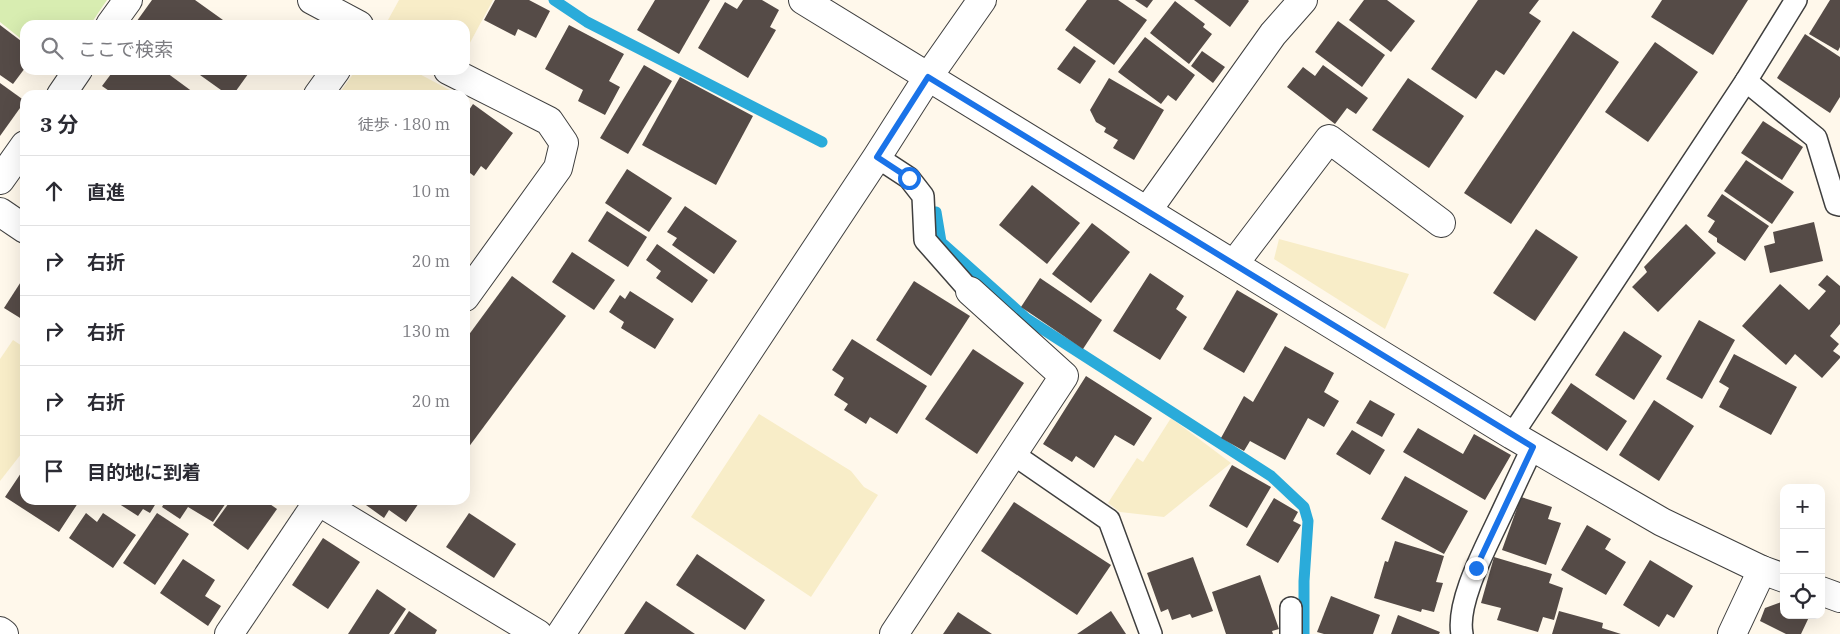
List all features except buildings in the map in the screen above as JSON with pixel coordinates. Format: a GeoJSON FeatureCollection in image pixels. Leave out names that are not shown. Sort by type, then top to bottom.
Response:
{"type":"FeatureCollection","features":[{"type":"Feature","properties":{"kind":"street"},"geometry":{"type":"LineString","coordinates":[[114,20],[128,0]]}},
{"type":"Feature","properties":{"kind":"street"},"geometry":{"type":"LineString","coordinates":[[312,0],[350,20]]}},
{"type":"Feature","properties":{"kind":"street"},"geometry":{"type":"LineString","coordinates":[[804,0],[1522,441],[1662,522],[1773,574],[1732,634]]}},
{"type":"Feature","properties":{"kind":"street"},"geometry":{"type":"LineString","coordinates":[[561,634],[928,77],[982,0]]}},
{"type":"Feature","properties":{"kind":"street"},"geometry":{"type":"LineString","coordinates":[[1147,210],[1273,34],[1303,0]]}},
{"type":"Feature","properties":{"kind":"street"},"geometry":{"type":"LineString","coordinates":[[64,90],[75,75]]}},
{"type":"Feature","properties":{"kind":"street"},"geometry":{"type":"LineString","coordinates":[[322,90],[332,75]]}},
{"type":"Feature","properties":{"kind":"street"},"geometry":{"type":"LineString","coordinates":[[458,75],[549,121],[564,143],[558,168],[470,290]]}},
{"type":"Feature","properties":{"kind":"street"},"geometry":{"type":"LineString","coordinates":[[1234,264],[1329,139],[1441,223]]}},
{"type":"Feature","properties":{"kind":"street"},"geometry":{"type":"LineString","coordinates":[[0,180],[20,152]]}},
{"type":"Feature","properties":{"kind":"street"},"geometry":{"type":"LineString","coordinates":[[0,212],[20,226]]}},
{"type":"Feature","properties":{"kind":"street"},"geometry":{"type":"LineString","coordinates":[[894,634],[1064,376],[970,291]]}},
{"type":"Feature","properties":{"kind":"street"},"geometry":{"type":"LineString","coordinates":[[229,634],[315,505]]}},
{"type":"Feature","properties":{"kind":"street"},"geometry":{"type":"LineString","coordinates":[[326,505],[538,634]]}},
{"type":"Feature","properties":{"kind":"street"},"geometry":{"type":"LineString","coordinates":[[1825,593],[1840,598]]}},
{"type":"Feature","properties":{"kind":"street"},"geometry":{"type":"LineString","coordinates":[[0,631],[4,634]]}},
{"type":"Feature","properties":{"kind":"lane"},"geometry":{"type":"LineString","coordinates":[[1462,634],[1460,628],[1466,593],[1522,441],[1796,0]]}},
{"type":"Feature","properties":{"kind":"lane"},"geometry":{"type":"LineString","coordinates":[[1746,81],[1816,138],[1836,204],[1840,204]]}},
{"type":"Feature","properties":{"kind":"lane"},"geometry":{"type":"LineString","coordinates":[[877,157],[909,178],[923,196],[925,240],[970,291]]}},
{"type":"Feature","properties":{"kind":"lane"},"geometry":{"type":"LineString","coordinates":[[1013,454],[1108,520],[1151,634]]}},
{"type":"Feature","properties":{"kind":"lane"},"geometry":{"type":"LineString","coordinates":[[1290,634],[1291,608]]}},
{"type":"Feature","properties":{"kind":"shaded area"},"geometry":{"type":"Polygon","coordinates":[[[399,0],[493,0],[470,43],[470,20],[388,20],[399,0]]]}},
{"type":"Feature","properties":{"kind":"shaded area"},"geometry":{"type":"Polygon","coordinates":[[[352,75],[421,75],[450,90],[342,90],[352,75]]]}},
{"type":"Feature","properties":{"kind":"shaded area"},"geometry":{"type":"Polygon","coordinates":[[[1279,239],[1409,274],[1385,329],[1274,259],[1279,239]]]}},
{"type":"Feature","properties":{"kind":"shaded area"},"geometry":{"type":"Polygon","coordinates":[[[13,340],[20,345],[20,455],[0,481],[0,359],[13,340]]]}},
{"type":"Feature","properties":{"kind":"shaded area"},"geometry":{"type":"Polygon","coordinates":[[[759,414],[851,471],[864,487],[878,495],[811,597],[691,517],[759,414]]]}},
{"type":"Feature","properties":{"kind":"shaded area"},"geometry":{"type":"Polygon","coordinates":[[[1171,418],[1231,463],[1164,517],[1120,512],[1108,503],[1137,458],[1143,462],[1171,418]]]}},
{"type":"Feature","properties":{"kind":"green space"},"geometry":{"type":"Polygon","coordinates":[[[0,0],[107,0],[93,20],[20,20],[20,38],[0,22],[0,0]]]}},
{"type":"Feature","properties":{"kind":"waterway"},"geometry":{"type":"LineString","coordinates":[[554,0],[587,22],[822,142]]}},
{"type":"Feature","properties":{"kind":"waterway"},"geometry":{"type":"LineString","coordinates":[[936,212],[941,242],[1027,319],[1271,476],[1304,507],[1308,521],[1304,581],[1304,634]]}},
{"type":"Feature","properties":{"kind":"route"},"geometry":{"type":"LineString","coordinates":[[909,178],[877,157],[928,77],[1533,447],[1476,568]]}}]}
